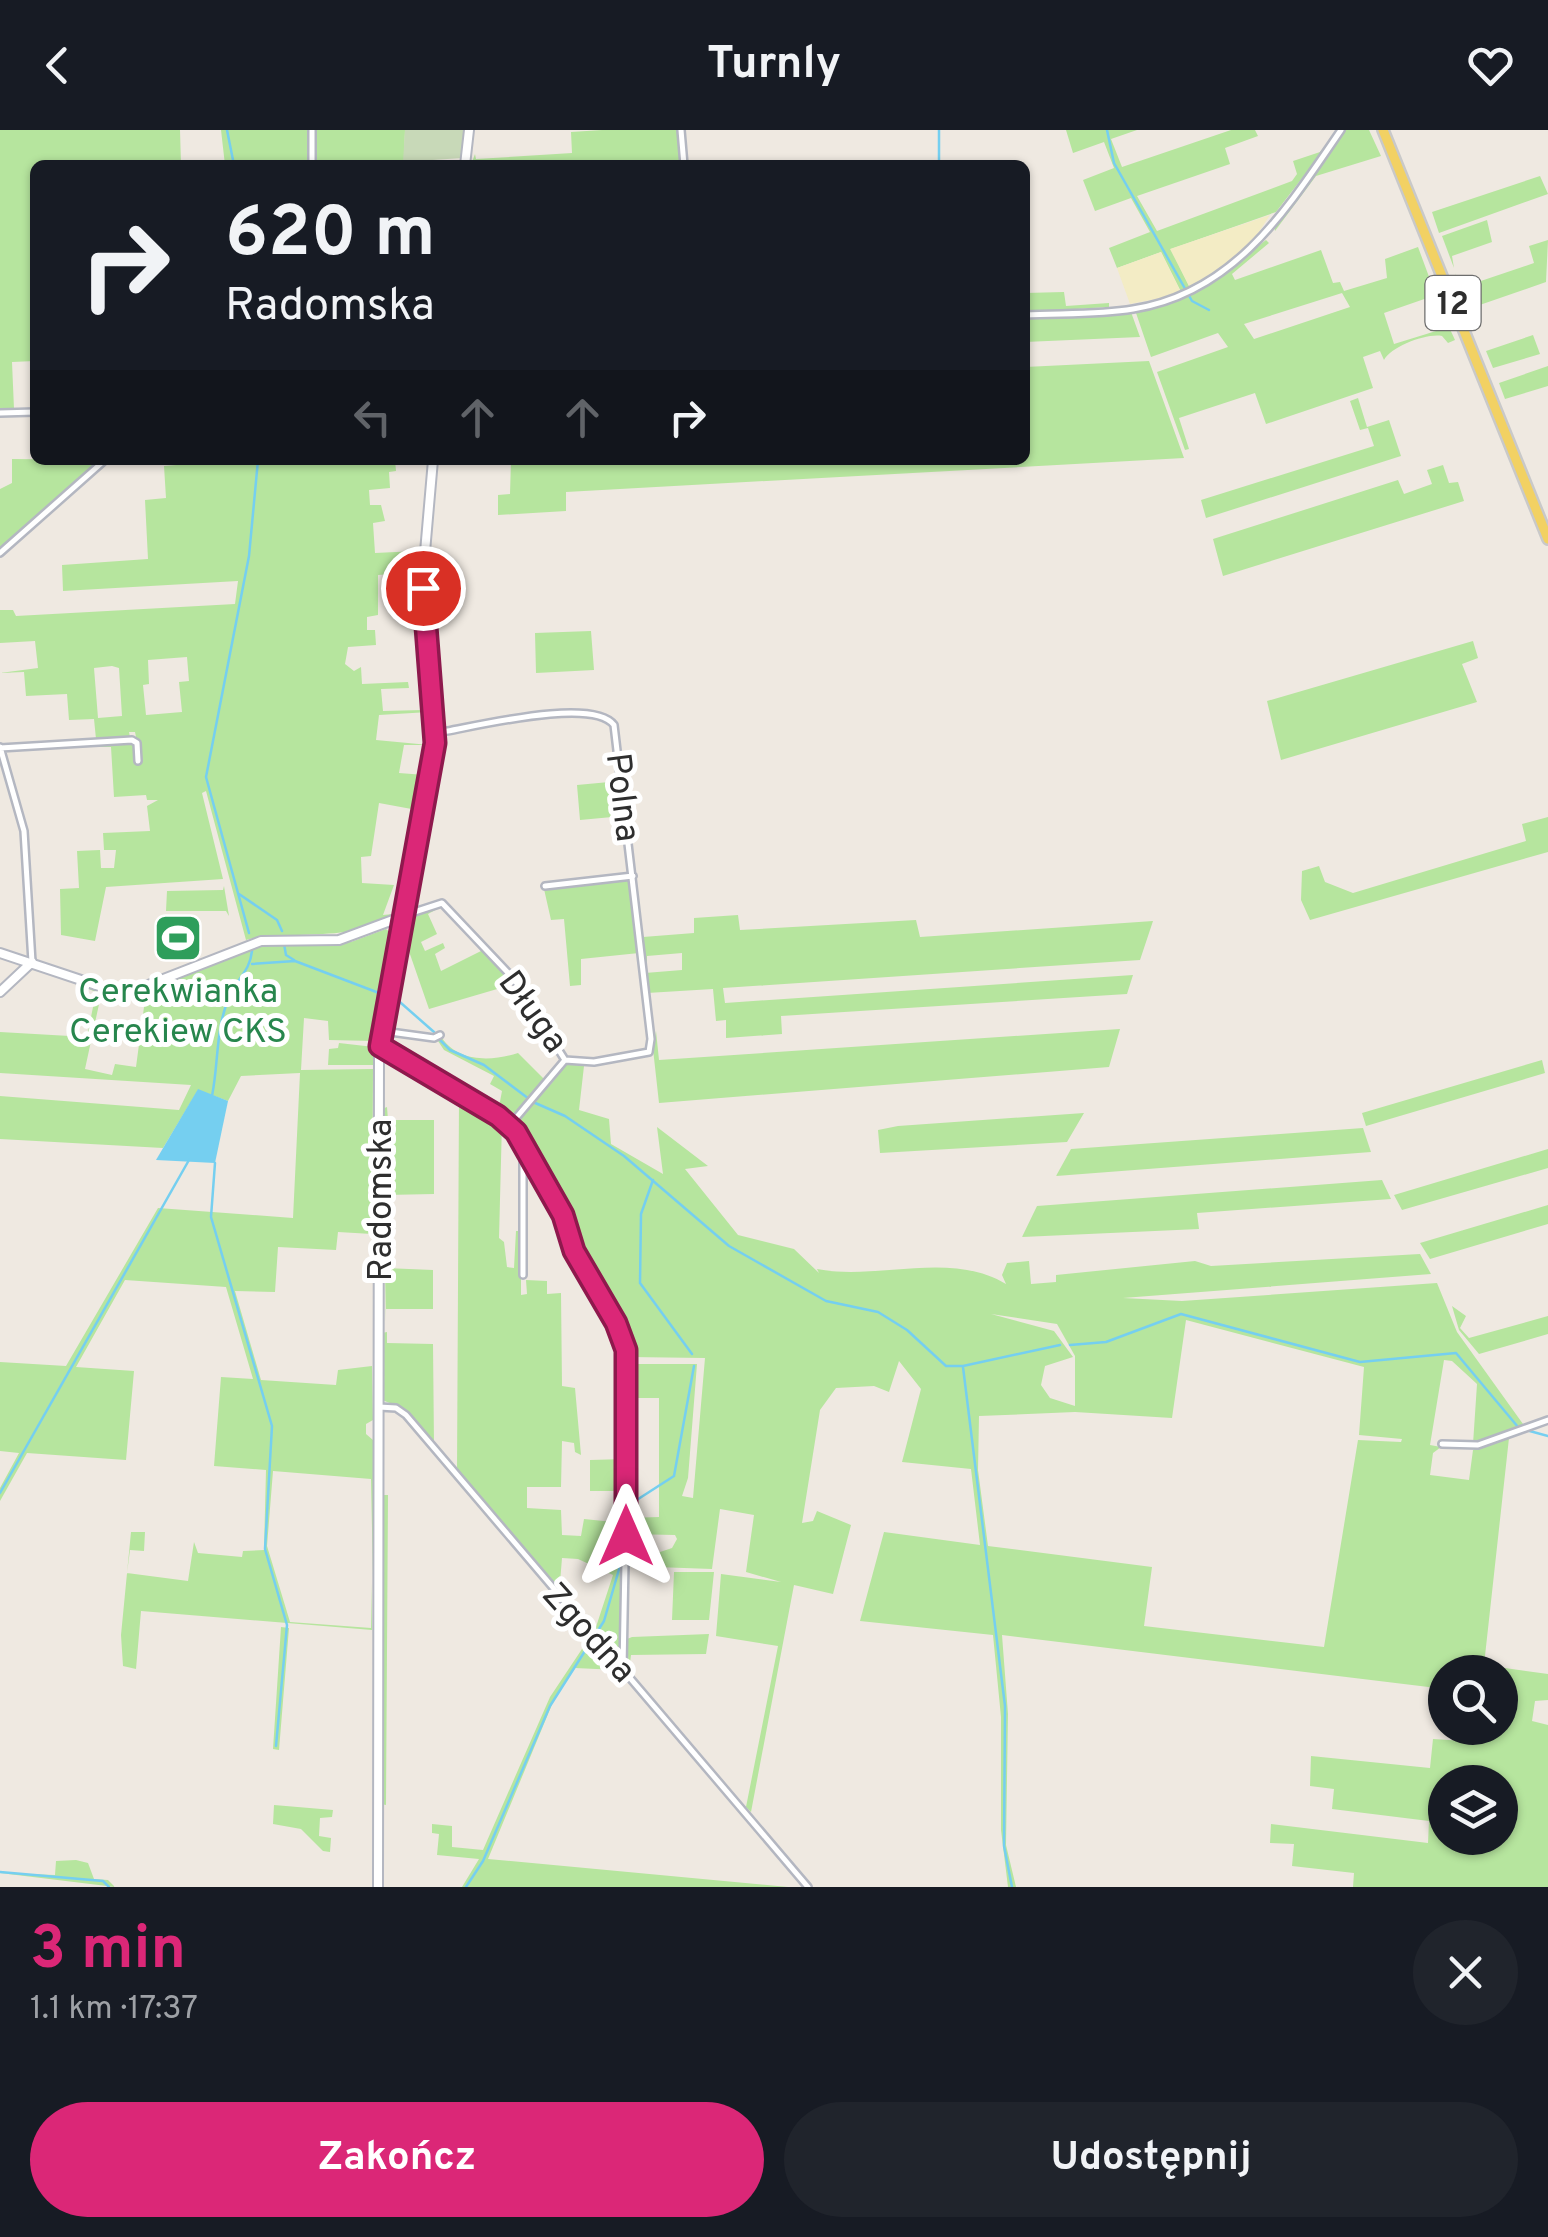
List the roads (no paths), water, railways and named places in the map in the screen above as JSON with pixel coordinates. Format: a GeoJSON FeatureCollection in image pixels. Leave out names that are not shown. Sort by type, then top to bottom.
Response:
{"type":"FeatureCollection","features":[{"type":"Feature","properties":{"kind":"main road","name":"12"},"geometry":{"type":"LineString","coordinates":[[1384,130],[1544,517],[1548,539]]}},
{"type":"Feature","properties":{"kind":"street"},"geometry":{"type":"LineString","coordinates":[[312,130],[312,160]]}},
{"type":"Feature","properties":{"kind":"street"},"geometry":{"type":"LineString","coordinates":[[467,160],[470,130]]}},
{"type":"Feature","properties":{"kind":"street"},"geometry":{"type":"LineString","coordinates":[[681,130],[684,160]]}},
{"type":"Feature","properties":{"kind":"street"},"geometry":{"type":"LineString","coordinates":[[1030,314],[1132,309],[1192,292],[1238,262],[1265,234],[1341,130]]}},
{"type":"Feature","properties":{"kind":"street"},"geometry":{"type":"LineString","coordinates":[[0,413],[30,412]]}},
{"type":"Feature","properties":{"kind":"street"},"geometry":{"type":"LineString","coordinates":[[0,553],[100,465]]}},
{"type":"Feature","properties":{"kind":"street","name":"Radomska"},"geometry":{"type":"LineString","coordinates":[[378,1887],[380,1030],[436,732],[423,575],[433,465]]}},
{"type":"Feature","properties":{"kind":"street","name":"Polna"},"geometry":{"type":"LineString","coordinates":[[436,732],[507,719],[589,713],[610,720],[616,734],[634,876],[649,1052]]}},
{"type":"Feature","properties":{"kind":"street"},"geometry":{"type":"LineString","coordinates":[[32,962],[24,831],[0,748],[135,740],[138,761]]}},
{"type":"Feature","properties":{"kind":"street"},"geometry":{"type":"LineString","coordinates":[[545,886],[634,876]]}},
{"type":"Feature","properties":{"kind":"street","name":"Długa"},"geometry":{"type":"LineString","coordinates":[[401,917],[442,902],[514,979],[566,1060],[594,1062],[649,1052]]}},
{"type":"Feature","properties":{"kind":"street"},"geometry":{"type":"LineString","coordinates":[[0,953],[111,990],[130,992],[261,941],[339,940],[401,917]]}},
{"type":"Feature","properties":{"kind":"street"},"geometry":{"type":"LineString","coordinates":[[0,992],[32,962]]}},
{"type":"Feature","properties":{"kind":"street"},"geometry":{"type":"LineString","coordinates":[[380,1030],[425,1038],[440,1035]]}},
{"type":"Feature","properties":{"kind":"street"},"geometry":{"type":"LineString","coordinates":[[380,1046],[510,1125],[563,1215],[574,1251],[616,1323],[626,1350],[623,1668]]}},
{"type":"Feature","properties":{"kind":"street"},"geometry":{"type":"LineString","coordinates":[[510,1125],[566,1060]]}},
{"type":"Feature","properties":{"kind":"street"},"geometry":{"type":"LineString","coordinates":[[523,1144],[523,1275]]}},
{"type":"Feature","properties":{"kind":"street","name":"Zgodna"},"geometry":{"type":"LineString","coordinates":[[379,1406],[396,1408],[406,1416],[808,1887]]}},
{"type":"Feature","properties":{"kind":"street"},"geometry":{"type":"LineString","coordinates":[[1442,1444],[1478,1445],[1526,1424],[1548,1420]]}},
{"type":"Feature","properties":{"kind":"water"},"geometry":{"type":"Polygon","coordinates":[[[198,1089],[228,1101],[215,1163],[156,1160],[198,1089]]]}},
{"type":"Feature","properties":{"kind":"waterway"},"geometry":{"type":"LineString","coordinates":[[227,130],[233,160]]}},
{"type":"Feature","properties":{"kind":"waterway"},"geometry":{"type":"LineString","coordinates":[[939,130],[939,160]]}},
{"type":"Feature","properties":{"kind":"waterway"},"geometry":{"type":"LineString","coordinates":[[1107,130],[1114,163],[1192,301],[1209,310]]}},
{"type":"Feature","properties":{"kind":"waterway"},"geometry":{"type":"LineString","coordinates":[[249,933],[206,777],[249,556],[258,465]]}},
{"type":"Feature","properties":{"kind":"waterway"},"geometry":{"type":"LineString","coordinates":[[239,894],[277,920],[282,931]]}},
{"type":"Feature","properties":{"kind":"waterway"},"geometry":{"type":"LineString","coordinates":[[284,944],[286,955],[294,960]]}},
{"type":"Feature","properties":{"kind":"waterway"},"geometry":{"type":"LineString","coordinates":[[212,1096],[222,1018],[252,951]]}},
{"type":"Feature","properties":{"kind":"waterway"},"geometry":{"type":"LineString","coordinates":[[252,964],[295,961],[379,993]]}},
{"type":"Feature","properties":{"kind":"waterway"},"geometry":{"type":"LineString","coordinates":[[393,996],[434,1032]]}},
{"type":"Feature","properties":{"kind":"waterway"},"geometry":{"type":"LineString","coordinates":[[440,1040],[450,1050],[484,1065],[529,1099]]}},
{"type":"Feature","properties":{"kind":"waterway"},"geometry":{"type":"LineString","coordinates":[[533,1102],[565,1116],[624,1156],[729,1246],[826,1301],[878,1312],[907,1330],[946,1366],[963,1366],[1060,1345]]}},
{"type":"Feature","properties":{"kind":"waterway"},"geometry":{"type":"LineString","coordinates":[[0,1493],[189,1160]]}},
{"type":"Feature","properties":{"kind":"waterway"},"geometry":{"type":"LineString","coordinates":[[215,1163],[211,1217],[272,1426],[265,1549],[287,1625],[276,1746]]}},
{"type":"Feature","properties":{"kind":"waterway"},"geometry":{"type":"LineString","coordinates":[[653,1180],[641,1214],[640,1283],[692,1354]]}},
{"type":"Feature","properties":{"kind":"waterway"},"geometry":{"type":"LineString","coordinates":[[1070,1345],[1106,1342],[1181,1314],[1360,1362],[1456,1353],[1518,1427]]}},
{"type":"Feature","properties":{"kind":"waterway"},"geometry":{"type":"LineString","coordinates":[[632,1503],[674,1476],[694,1366]]}},
{"type":"Feature","properties":{"kind":"waterway"},"geometry":{"type":"LineString","coordinates":[[963,1367],[1005,1706],[1004,1846],[1012,1887]]}},
{"type":"Feature","properties":{"kind":"waterway"},"geometry":{"type":"LineString","coordinates":[[1526,1430],[1548,1436]]}},
{"type":"Feature","properties":{"kind":"waterway"},"geometry":{"type":"LineString","coordinates":[[466,1887],[483,1861],[550,1706],[604,1621],[620,1566],[621,1525]]}},
{"type":"Feature","properties":{"kind":"waterway"},"geometry":{"type":"LineString","coordinates":[[0,1872],[103,1881],[109,1887]]}},
{"type":"Feature","properties":{"kind":"place","name":"Cerekwianka Cerekiew CKS"},"geometry":{"type":"Point","coordinates":[178,938]}}]}
